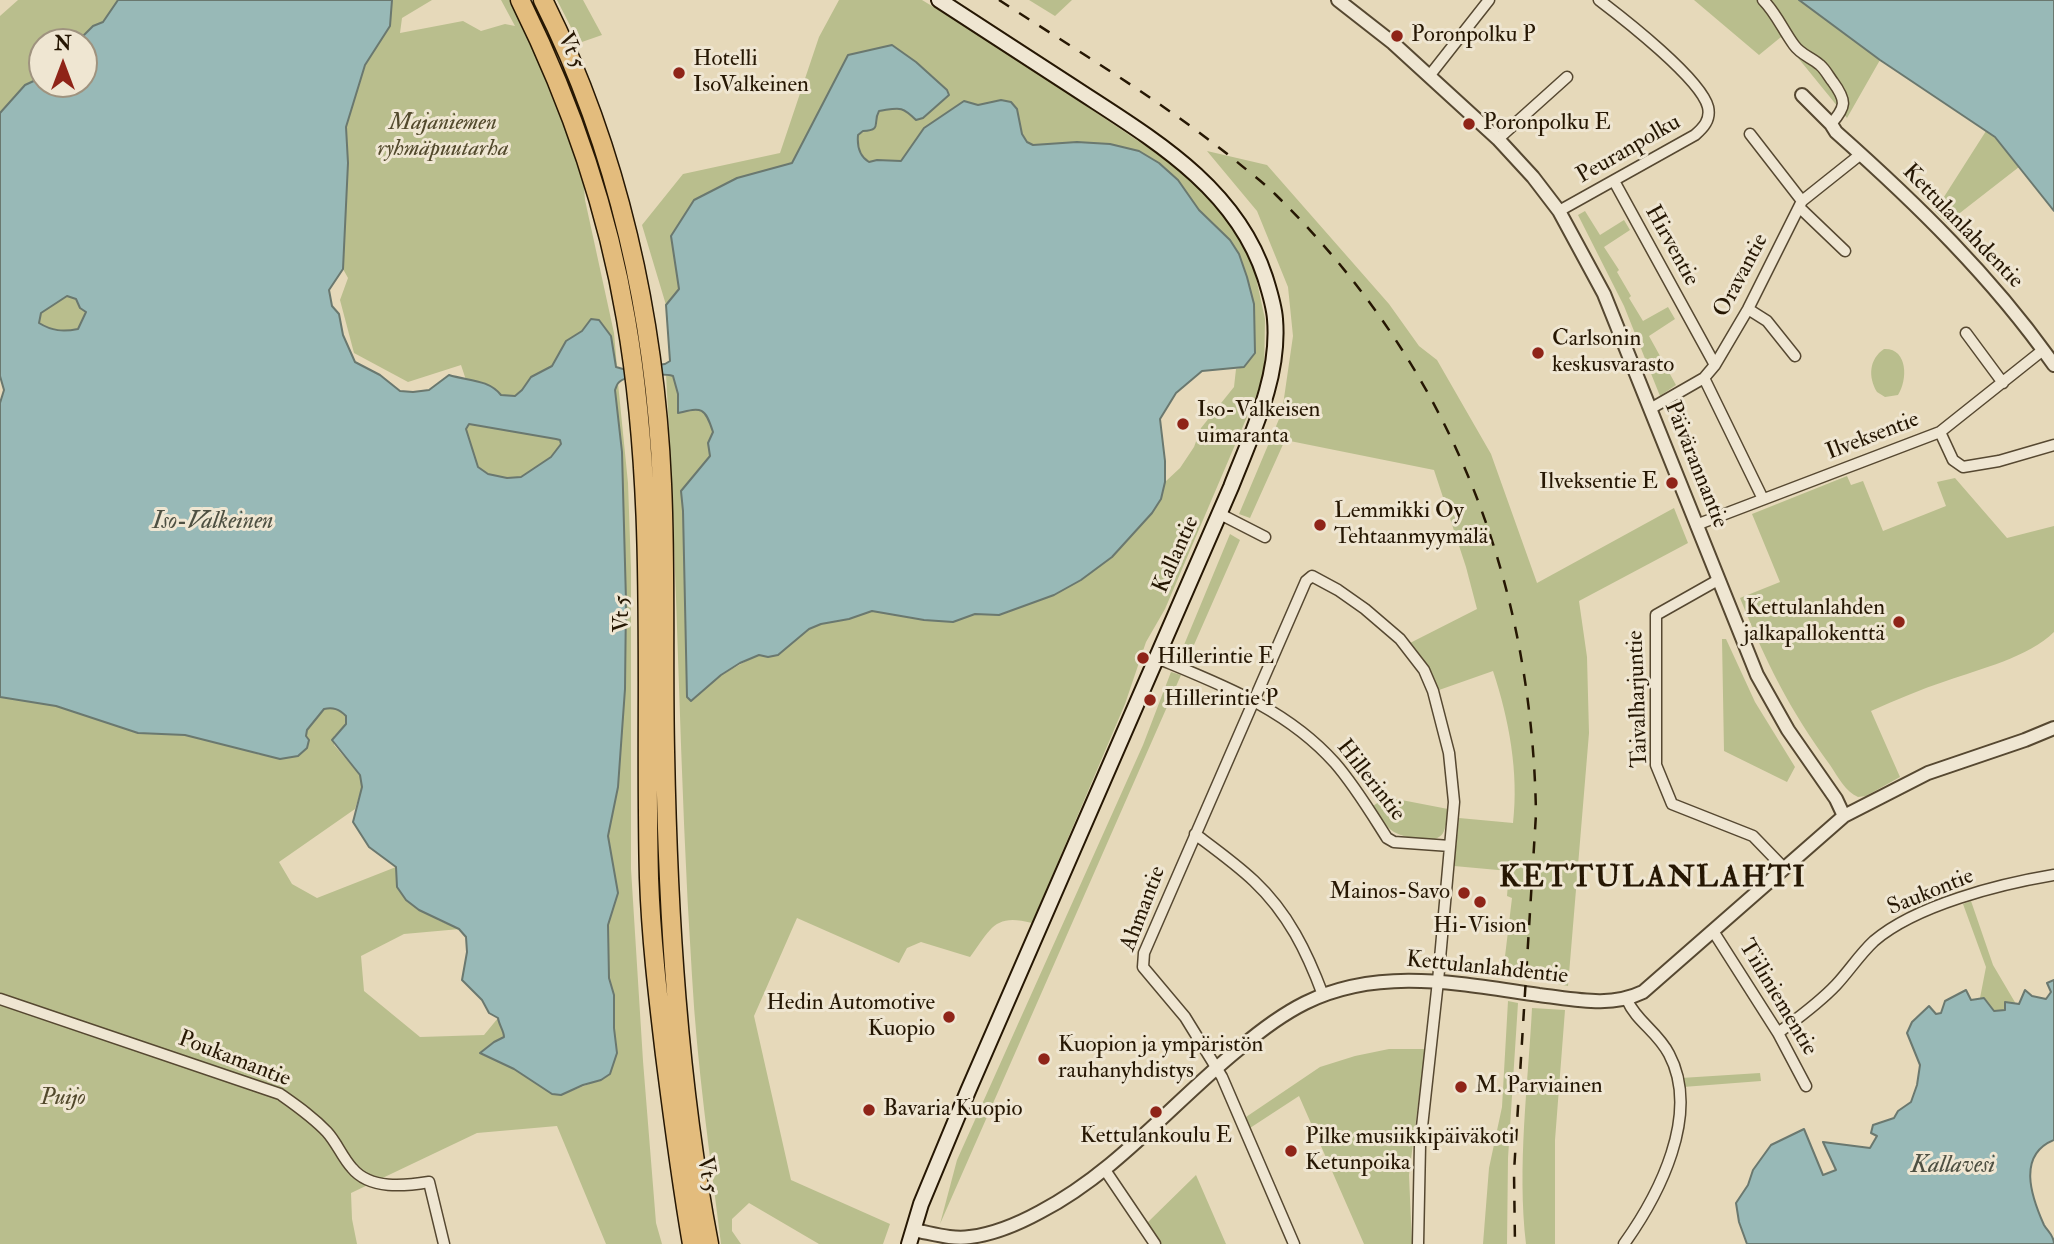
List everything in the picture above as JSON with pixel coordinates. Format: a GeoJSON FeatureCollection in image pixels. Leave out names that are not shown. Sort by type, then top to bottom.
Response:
{"type":"FeatureCollection","features":[{"type":"Feature","properties":{"kind":"highway","name":"Vt 5"},"geometry":{"type":"LineString","coordinates":[[520,0],[547,57],[598,193],[613,253],[633,362],[644,484],[649,882],[666,1062],[692,1244]]}},
{"type":"Feature","properties":{"kind":"highway","name":"Vt 5"},"geometry":{"type":"LineString","coordinates":[[543,0],[562,38],[615,188],[636,275],[654,381],[662,484],[668,882],[677,1008],[709,1244]]}},
{"type":"Feature","properties":{"kind":"main road","name":"Kallantie"},"geometry":{"type":"LineString","coordinates":[[908,1239],[968,1091],[1220,514],[1267,394],[1274,354],[1275,319],[1257,253],[1220,197],[1194,171],[1149,137],[939,0]]}},
{"type":"Feature","properties":{"kind":"street","name":"Päivärannantie"},"geometry":{"type":"LineString","coordinates":[[1338,0],[1430,75],[1498,139],[1533,177],[1559,211],[1604,294],[1757,675],[1788,730],[1836,799],[1844,816]]}},
{"type":"Feature","properties":{"kind":"street"},"geometry":{"type":"LineString","coordinates":[[1430,75],[1489,0]]}},
{"type":"Feature","properties":{"kind":"street","name":"Peuranpolku"},"geometry":{"type":"LineString","coordinates":[[1559,211],[1695,135],[1704,127],[1708,118],[1708,108],[1695,86],[1645,35],[1599,0]]}},
{"type":"Feature","properties":{"kind":"street"},"geometry":{"type":"LineString","coordinates":[[1763,0],[1782,24],[1794,46],[1807,58],[1821,65],[1841,93],[1842,112],[1831,124]]}},
{"type":"Feature","properties":{"kind":"street"},"geometry":{"type":"LineString","coordinates":[[1498,139],[1567,77]]}},
{"type":"Feature","properties":{"kind":"street","name":"Kettulanlahdentie"},"geometry":{"type":"LineString","coordinates":[[1802,95],[1836,132],[1934,221],[1988,281],[2054,365]]}},
{"type":"Feature","properties":{"kind":"street"},"geometry":{"type":"LineString","coordinates":[[1750,134],[1801,204],[1845,251]]}},
{"type":"Feature","properties":{"kind":"street","name":"Oravantie"},"geometry":{"type":"LineString","coordinates":[[1650,409],[1704,378],[1715,365],[1748,309],[1801,204],[1861,154]]}},
{"type":"Feature","properties":{"kind":"street","name":"Hirventie"},"geometry":{"type":"LineString","coordinates":[[1614,181],[1715,365]]}},
{"type":"Feature","properties":{"kind":"street"},"geometry":{"type":"LineString","coordinates":[[1748,309],[1767,321],[1795,356]]}},
{"type":"Feature","properties":{"kind":"street"},"geometry":{"type":"LineString","coordinates":[[1966,334],[2003,383]]}},
{"type":"Feature","properties":{"kind":"street","name":"Ilveksentie"},"geometry":{"type":"LineString","coordinates":[[1696,525],[1940,432],[2043,350]]}},
{"type":"Feature","properties":{"kind":"street"},"geometry":{"type":"LineString","coordinates":[[1704,378],[1763,499]]}},
{"type":"Feature","properties":{"kind":"street"},"geometry":{"type":"LineString","coordinates":[[1940,432],[1953,460],[1963,467],[1999,461],[2054,445]]}},
{"type":"Feature","properties":{"kind":"street"},"geometry":{"type":"LineString","coordinates":[[1220,514],[1265,537]]}},
{"type":"Feature","properties":{"kind":"street","name":"Ahmantie"},"geometry":{"type":"LineString","coordinates":[[1294,1244],[1216,1067],[1185,1017],[1143,967],[1144,953],[1195,834],[1306,581],[1312,576],[1365,609],[1399,639],[1424,670],[1433,691],[1449,753],[1454,802],[1450,846]]}},
{"type":"Feature","properties":{"kind":"street","name":"Taivalharjuntie"},"geometry":{"type":"LineString","coordinates":[[1718,580],[1656,615],[1656,765],[1672,804],[1753,836],[1783,867]]}},
{"type":"Feature","properties":{"kind":"street","name":"Hillerintie"},"geometry":{"type":"LineString","coordinates":[[1157,658],[1255,699],[1289,721],[1335,764],[1387,838],[1394,842],[1450,846]]}},
{"type":"Feature","properties":{"kind":"street"},"geometry":{"type":"LineString","coordinates":[[1624,1244],[1650,1204],[1666,1170],[1678,1129],[1680,1094],[1671,1057],[1659,1036],[1632,1012],[1627,1000],[1643,992],[1844,816],[1928,773],[2054,728]]}},
{"type":"Feature","properties":{"kind":"street"},"geometry":{"type":"LineString","coordinates":[[1195,834],[1253,880],[1268,896],[1295,931],[1310,960],[1323,995]]}},
{"type":"Feature","properties":{"kind":"street"},"geometry":{"type":"LineString","coordinates":[[1418,1244],[1419,1145],[1450,846]]}},
{"type":"Feature","properties":{"kind":"street","name":"Saukontie"},"geometry":{"type":"LineString","coordinates":[[1778,1033],[1810,1010],[1875,940],[1901,923],[1938,906],[2020,880],[2054,875]]}},
{"type":"Feature","properties":{"kind":"street","name":"Tiiliniementie"},"geometry":{"type":"LineString","coordinates":[[1713,931],[1778,1033],[1807,1086]]}},
{"type":"Feature","properties":{"kind":"street","name":"Kettulanlahdentie"},"geometry":{"type":"LineString","coordinates":[[908,1239],[967,1238],[994,1233],[1055,1204],[1105,1170],[1216,1067],[1273,1021],[1323,995],[1381,981],[1438,981],[1580,1000],[1627,1000]]}},
{"type":"Feature","properties":{"kind":"street","name":"Poukamantie"},"geometry":{"type":"LineString","coordinates":[[0,999],[280,1094],[311,1116],[329,1134],[353,1170],[361,1176],[377,1183],[406,1186],[429,1182],[444,1244]]}},
{"type":"Feature","properties":{"kind":"street"},"geometry":{"type":"LineString","coordinates":[[1105,1170],[1155,1244]]}},
{"type":"Feature","properties":{"kind":"green space"},"geometry":{"type":"Polygon","coordinates":[[[18,0],[118,0],[103,22],[91,28],[28,28],[28,84],[0,113],[0,16],[18,0]]]}},
{"type":"Feature","properties":{"kind":"green space","name":"Majaniemen ryhmäpuutarha"},"geometry":{"type":"Polygon","coordinates":[[[392,0],[432,0],[402,18],[400,33],[463,21],[481,31],[505,24],[515,26],[501,0],[511,0],[583,175],[585,200],[614,333],[617,367],[614,360],[582,331],[566,341],[552,366],[531,377],[515,396],[501,395],[485,383],[466,380],[461,365],[408,382],[354,353],[340,300],[348,278],[343,269],[348,163],[346,127],[365,65],[390,26],[392,0]]]}},
{"type":"Feature","properties":{"kind":"green space"},"geometry":{"type":"Polygon","coordinates":[[[557,0],[583,0],[602,35],[579,43],[557,0]]]}},
{"type":"Feature","properties":{"kind":"green space"},"geometry":{"type":"Polygon","coordinates":[[[839,0],[922,0],[993,43],[1196,180],[1225,215],[1253,264],[1265,319],[1264,377],[1165,609],[1146,642],[1125,704],[1032,923],[1019,920],[1001,922],[989,931],[970,957],[921,942],[907,948],[899,963],[797,918],[754,1016],[791,1180],[890,1224],[883,1244],[819,1244],[749,1203],[732,1219],[732,1231],[741,1244],[721,1244],[694,1010],[666,374],[673,376],[678,394],[678,412],[702,411],[713,432],[708,443],[710,456],[681,491],[687,697],[691,701],[721,675],[759,654],[768,657],[778,655],[809,629],[821,624],[872,611],[952,622],[975,614],[999,615],[1054,595],[1133,534],[1152,513],[1161,499],[1165,482],[1180,468],[1194,447],[1201,428],[1234,387],[1236,369],[1244,367],[1255,353],[1254,303],[1239,254],[1229,240],[1199,211],[1033,145],[1027,142],[1022,134],[924,129],[901,161],[877,160],[869,163],[858,149],[858,135],[877,125],[879,111],[899,109],[916,120],[923,118],[887,100],[792,163],[775,169],[666,305],[642,225],[683,174],[780,153],[819,37],[839,0]]]}},
{"type":"Feature","properties":{"kind":"green space"},"geometry":{"type":"Polygon","coordinates":[[[1029,0],[1072,0],[1055,16],[1029,0]]]}},
{"type":"Feature","properties":{"kind":"green space"},"geometry":{"type":"Polygon","coordinates":[[[1694,0],[1799,0],[1880,60],[1847,118],[1781,37],[1759,55],[1694,0]]]}},
{"type":"Feature","properties":{"kind":"green space"},"geometry":{"type":"Polygon","coordinates":[[[1986,131],[1995,137],[2019,167],[1947,223],[1935,211],[1986,131]]]}},
{"type":"Feature","properties":{"kind":"green space"},"geometry":{"type":"Polygon","coordinates":[[[1207,151],[1267,165],[1389,304],[1419,346],[1437,360],[1491,454],[1537,583],[1674,508],[1688,543],[1579,601],[1587,657],[1589,733],[1568,986],[1503,973],[1512,898],[1507,896],[1509,871],[1454,866],[1459,818],[1513,823],[1515,785],[1508,727],[1493,671],[1439,690],[1427,665],[1410,643],[1477,609],[1434,470],[1285,440],[1250,518],[1239,514],[1282,412],[1293,336],[1288,287],[1257,211],[1207,151]]]}},
{"type":"Feature","properties":{"kind":"green space"},"geometry":{"type":"Polygon","coordinates":[[[1585,211],[1600,235],[1624,220],[1630,230],[1604,247],[1619,270],[1617,272],[1631,296],[1629,298],[1643,321],[1668,307],[1675,319],[1649,336],[1676,385],[1660,396],[1624,306],[1578,215],[1585,211]]]}},
{"type":"Feature","properties":{"kind":"green space"},"geometry":{"type":"Polygon","coordinates":[[[67,296],[76,299],[86,312],[78,329],[58,330],[39,323],[41,313],[67,296]]]}},
{"type":"Feature","properties":{"kind":"green space"},"geometry":{"type":"Polygon","coordinates":[[[1884,349],[1892,350],[1902,359],[1904,374],[1898,395],[1885,397],[1877,392],[1872,380],[1873,363],[1884,349]]]}},
{"type":"Feature","properties":{"kind":"green space","name":"Puijo"},"geometry":{"type":"Polygon","coordinates":[[[618,383],[628,483],[631,569],[631,869],[656,1223],[662,1244],[606,1244],[557,1126],[477,1133],[351,1193],[357,1244],[0,1244],[0,697],[56,706],[138,733],[185,735],[260,755],[306,736],[307,730],[324,709],[338,710],[346,716],[346,724],[334,736],[334,745],[360,775],[362,787],[355,809],[279,862],[292,884],[317,898],[396,867],[397,887],[438,920],[460,929],[404,934],[361,956],[364,991],[420,1037],[484,1035],[498,1018],[504,1037],[481,1054],[514,1069],[552,1094],[561,1095],[589,1084],[617,1053],[614,995],[609,978],[608,925],[618,893],[608,836],[618,787],[625,689],[626,601],[622,452],[615,389],[618,383]]]}},
{"type":"Feature","properties":{"kind":"green space"},"geometry":{"type":"Polygon","coordinates":[[[469,424],[556,439],[560,440],[561,444],[551,457],[521,477],[488,475],[478,467],[466,429],[469,424]]]}},
{"type":"Feature","properties":{"kind":"green space"},"geometry":{"type":"Polygon","coordinates":[[[1847,476],[1851,485],[1863,481],[1883,531],[1946,506],[1937,482],[1955,478],[2007,538],[2054,526],[2054,632],[2044,641],[2018,655],[1871,711],[1900,777],[1866,796],[1858,797],[1842,783],[1790,704],[1740,598],[1780,582],[1752,514],[1847,476]]]}},
{"type":"Feature","properties":{"kind":"green space"},"geometry":{"type":"Polygon","coordinates":[[[1230,534],[1240,540],[1186,663],[1179,657],[1230,534]]]}},
{"type":"Feature","properties":{"kind":"green space"},"geometry":{"type":"Polygon","coordinates":[[[1722,639],[1726,639],[1755,702],[1795,767],[1787,782],[1724,751],[1722,639]]]}},
{"type":"Feature","properties":{"kind":"green space"},"geometry":{"type":"Polygon","coordinates":[[[1171,672],[1181,675],[940,1224],[957,1160],[1143,745],[1171,672]]]}},
{"type":"Feature","properties":{"kind":"green space"},"geometry":{"type":"Polygon","coordinates":[[[1386,797],[1448,809],[1441,836],[1428,840],[1413,839],[1391,830],[1373,806],[1386,797]]]}},
{"type":"Feature","properties":{"kind":"green space"},"geometry":{"type":"Polygon","coordinates":[[[1971,901],[1993,965],[2016,1004],[2006,1002],[2006,1010],[1994,1011],[1984,998],[1980,998],[1986,967],[1963,904],[1971,901]]]}},
{"type":"Feature","properties":{"kind":"green space"},"geometry":{"type":"Polygon","coordinates":[[[1508,1001],[1518,1003],[1508,1158],[1507,1244],[1483,1244],[1489,1168],[1502,1107],[1508,1001]]]}},
{"type":"Feature","properties":{"kind":"green space"},"geometry":{"type":"Polygon","coordinates":[[[1532,1008],[1565,1010],[1555,1140],[1555,1244],[1526,1244],[1523,1156],[1532,1008]]]}},
{"type":"Feature","properties":{"kind":"green space"},"geometry":{"type":"Polygon","coordinates":[[[1389,1049],[1425,1049],[1409,1175],[1412,1244],[1364,1244],[1299,1096],[1250,1128],[1246,1117],[1320,1067],[1389,1049]]]}},
{"type":"Feature","properties":{"kind":"green space"},"geometry":{"type":"Polygon","coordinates":[[[1760,1073],[1761,1081],[1683,1087],[1681,1078],[1760,1073]]]}},
{"type":"Feature","properties":{"kind":"green space"},"geometry":{"type":"Polygon","coordinates":[[[1196,1175],[1226,1244],[1161,1244],[1147,1223],[1196,1175]]]}},
{"type":"Feature","properties":{"kind":"water","name":"Iso-Valkeinen"},"geometry":{"type":"Polygon","coordinates":[[[118,0],[392,0],[390,26],[365,65],[346,127],[348,163],[343,269],[329,290],[332,306],[339,314],[343,335],[355,362],[380,375],[400,391],[429,390],[449,375],[484,383],[501,395],[515,396],[531,377],[552,366],[566,341],[582,331],[591,319],[599,320],[611,336],[616,367],[623,369],[665,364],[670,361],[666,305],[679,289],[671,236],[694,200],[737,178],[792,163],[848,55],[892,45],[916,62],[947,90],[949,95],[923,118],[916,120],[899,109],[879,111],[875,127],[858,135],[859,150],[866,160],[901,161],[924,128],[964,101],[978,105],[1001,100],[1011,102],[1017,109],[1022,134],[1027,142],[1033,145],[1077,142],[1110,144],[1139,151],[1159,163],[1178,180],[1199,210],[1230,240],[1239,254],[1254,304],[1255,353],[1244,367],[1202,371],[1176,393],[1160,419],[1165,461],[1165,482],[1161,499],[1152,513],[1112,557],[1081,580],[1054,595],[999,615],[975,614],[953,622],[872,611],[821,624],[809,629],[778,655],[759,655],[740,663],[721,675],[691,701],[687,697],[681,491],[710,456],[708,443],[713,432],[702,411],[678,413],[678,394],[673,376],[639,376],[626,378],[617,384],[615,390],[622,452],[626,601],[625,689],[618,787],[608,836],[618,893],[608,925],[609,978],[614,995],[617,1053],[610,1074],[601,1080],[561,1095],[552,1094],[514,1069],[480,1053],[504,1035],[498,1018],[489,1013],[482,1000],[462,980],[467,952],[466,937],[459,929],[419,910],[406,900],[397,887],[396,867],[369,847],[353,822],[362,787],[360,775],[332,740],[346,724],[346,716],[341,712],[333,708],[324,709],[307,730],[307,748],[298,756],[280,759],[185,735],[138,733],[56,706],[0,697],[0,403],[4,390],[0,376],[0,113],[28,84],[28,98],[98,98],[98,28],[91,28],[103,22],[118,0]],[[67,296],[41,313],[39,323],[58,330],[78,329],[86,312],[80,308],[76,299],[67,296]],[[469,424],[466,429],[478,467],[488,474],[507,478],[521,477],[551,457],[561,444],[560,440],[469,424]]]}},
{"type":"Feature","properties":{"kind":"water"},"geometry":{"type":"Polygon","coordinates":[[[1799,0],[2054,0],[2054,211],[1995,137],[1880,60],[1799,0]]]}},
{"type":"Feature","properties":{"kind":"water","name":"Kallavesi"},"geometry":{"type":"Polygon","coordinates":[[[2054,980],[2054,1140],[2042,1147],[2035,1156],[2030,1177],[2035,1202],[2054,1244],[1747,1244],[1736,1203],[1748,1185],[1753,1170],[1771,1145],[1804,1129],[1823,1175],[1836,1170],[1823,1142],[1870,1148],[1877,1136],[1871,1133],[1873,1125],[1894,1118],[1898,1111],[1911,1102],[1920,1065],[1907,1033],[1912,1022],[1929,1006],[1936,1014],[1941,1013],[1945,1001],[1966,990],[1971,1000],[1984,998],[1994,1011],[2005,1010],[2005,1002],[2019,1004],[2025,990],[2032,996],[2046,999],[2051,992],[2047,983],[2054,980]]]}},
{"type":"Feature","properties":{"kind":"railway"},"geometry":{"type":"LineString","coordinates":[[999,0],[1179,118],[1276,195],[1336,260],[1389,329],[1433,402],[1469,478],[1497,558],[1518,640],[1531,726],[1536,814],[1514,1172],[1515,1244]]}},
{"type":"Feature","properties":{"kind":"place","name":"Poronpolku P"},"geometry":{"type":"Point","coordinates":[1397,36]}},
{"type":"Feature","properties":{"kind":"place","name":"Hotelli IsoValkeinen"},"geometry":{"type":"Point","coordinates":[679,73]}},
{"type":"Feature","properties":{"kind":"place","name":"Poronpolku E"},"geometry":{"type":"Point","coordinates":[1469,124]}},
{"type":"Feature","properties":{"kind":"place","name":"Carlsonin keskusvarasto"},"geometry":{"type":"Point","coordinates":[1538,353]}},
{"type":"Feature","properties":{"kind":"place","name":"Iso-Valkeisen uimaranta"},"geometry":{"type":"Point","coordinates":[1183,424]}},
{"type":"Feature","properties":{"kind":"place","name":"Ilveksentie E"},"geometry":{"type":"Point","coordinates":[1672,483]}},
{"type":"Feature","properties":{"kind":"place","name":"Lemmikki Oy Tehtaanmyymälä"},"geometry":{"type":"Point","coordinates":[1320,525]}},
{"type":"Feature","properties":{"kind":"place","name":"Kettulanlahden jalkapallokenttä"},"geometry":{"type":"Point","coordinates":[1899,622]}},
{"type":"Feature","properties":{"kind":"place","name":"Hillerintie E"},"geometry":{"type":"Point","coordinates":[1143,658]}},
{"type":"Feature","properties":{"kind":"place","name":"Hillerintie P"},"geometry":{"type":"Point","coordinates":[1150,700]}},
{"type":"Feature","properties":{"kind":"place","name":"Mainos-Savo"},"geometry":{"type":"Point","coordinates":[1464,893]}},
{"type":"Feature","properties":{"kind":"place","name":"Hi-Vision"},"geometry":{"type":"Point","coordinates":[1480,902]}},
{"type":"Feature","properties":{"kind":"place","name":"Hedin Automotive Kuopio"},"geometry":{"type":"Point","coordinates":[949,1017]}},
{"type":"Feature","properties":{"kind":"place","name":"Kuopion ja ympäristön rauhanyhdistys"},"geometry":{"type":"Point","coordinates":[1044,1059]}},
{"type":"Feature","properties":{"kind":"place","name":"M. Parviainen"},"geometry":{"type":"Point","coordinates":[1461,1087]}},
{"type":"Feature","properties":{"kind":"place","name":"Bavaria Kuopio"},"geometry":{"type":"Point","coordinates":[869,1110]}},
{"type":"Feature","properties":{"kind":"place","name":"Kettulankoulu E"},"geometry":{"type":"Point","coordinates":[1156,1112]}},
{"type":"Feature","properties":{"kind":"place","name":"Pilke musiikkipäiväkoti Ketunpoika"},"geometry":{"type":"Point","coordinates":[1291,1151]}},
{"type":"Feature","properties":{"kind":"district","name":"KETTULANLAHTI"},"geometry":{"type":"Point","coordinates":[1653,880]}}]}
